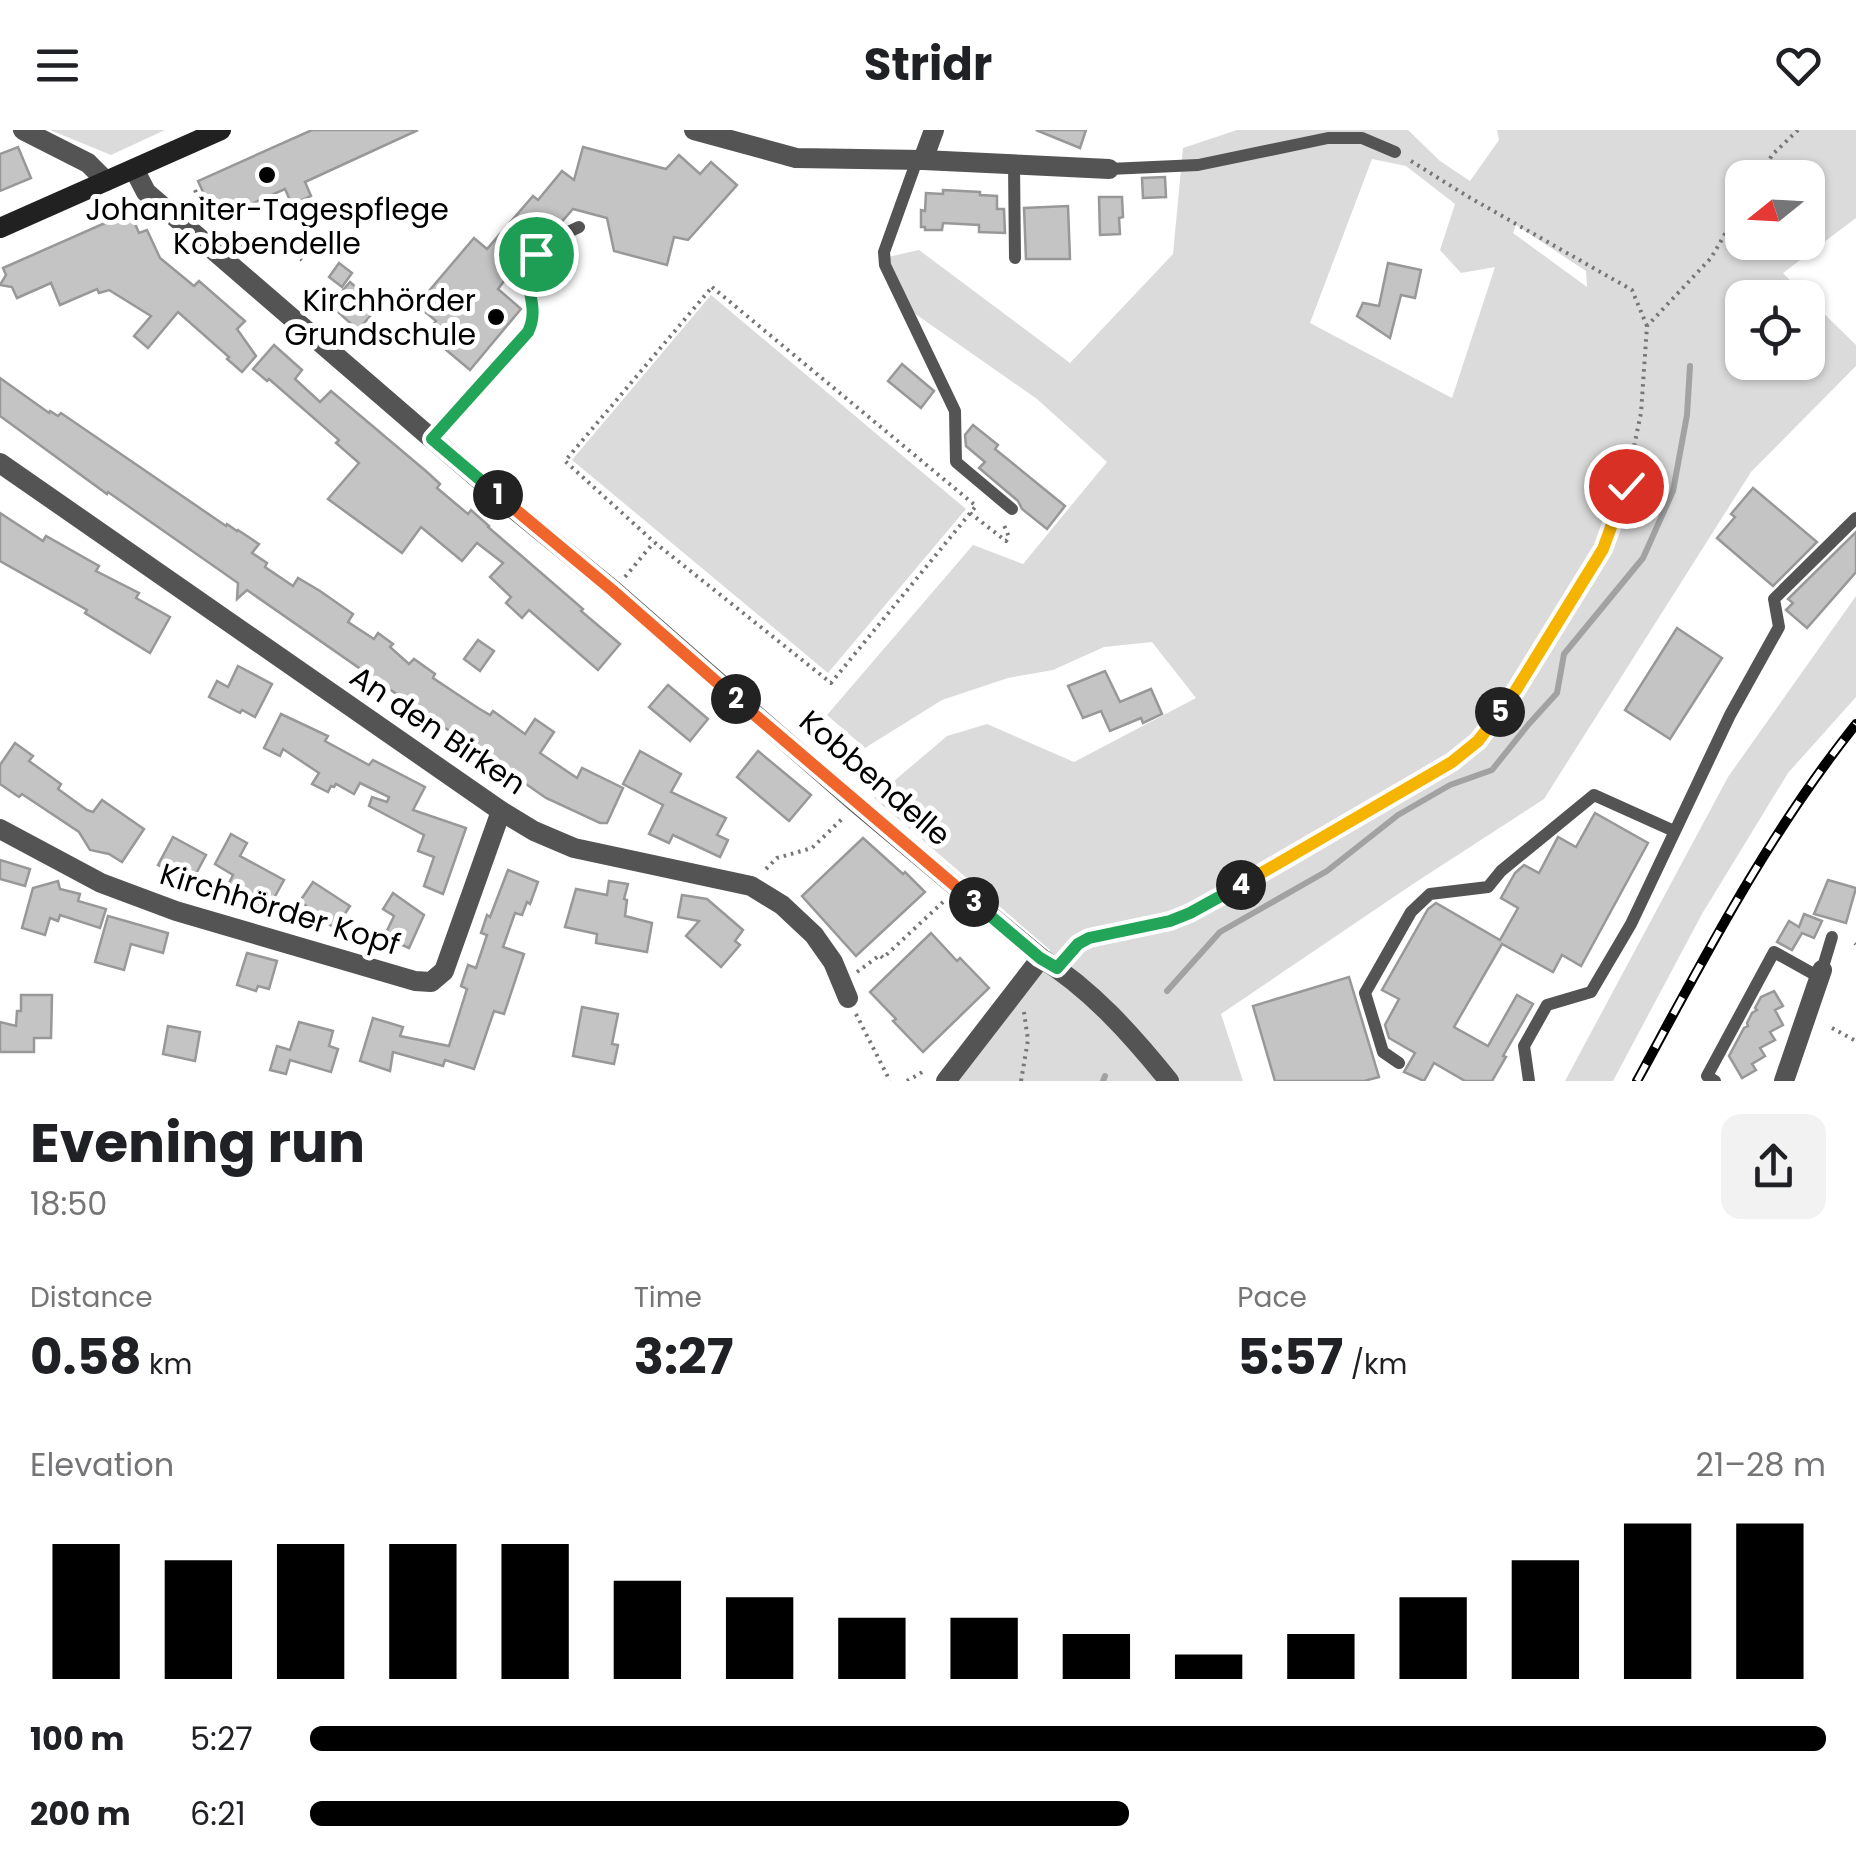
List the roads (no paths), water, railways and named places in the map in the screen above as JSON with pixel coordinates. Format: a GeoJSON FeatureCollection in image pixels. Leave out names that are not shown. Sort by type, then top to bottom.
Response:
{"type":"FeatureCollection","features":[{"type":"Feature","properties":{"kind":"main road"},"geometry":{"type":"LineString","coordinates":[[0,228],[220,130]]}},
{"type":"Feature","properties":{"kind":"street"},"geometry":{"type":"LineString","coordinates":[[23,130],[88,162],[106,182]]}},
{"type":"Feature","properties":{"kind":"street"},"geometry":{"type":"LineString","coordinates":[[694,130],[796,158],[1110,169]]}},
{"type":"Feature","properties":{"kind":"street"},"geometry":{"type":"LineString","coordinates":[[920,160],[934,130]]}},
{"type":"Feature","properties":{"kind":"street","name":"Kobbendelle"},"geometry":{"type":"LineString","coordinates":[[134,169],[146,192],[855,802],[1104,1008],[1169,1081]]}},
{"type":"Feature","properties":{"kind":"street","name":"An den Birken"},"geometry":{"type":"LineString","coordinates":[[0,463],[534,831],[574,848],[751,886],[782,905],[814,935],[833,962],[845,990]]}},
{"type":"Feature","properties":{"kind":"street","name":"Kirchhörder Kopf"},"geometry":{"type":"LineString","coordinates":[[0,829],[101,883],[176,911],[414,982],[431,982],[444,971],[500,811]]}},
{"type":"Feature","properties":{"kind":"street"},"geometry":{"type":"LineString","coordinates":[[946,1081],[1016,990],[1049,963]]}},
{"type":"Feature","properties":{"kind":"street"},"geometry":{"type":"LineString","coordinates":[[1784,1081],[1821,974]]}},
{"type":"Feature","properties":{"kind":"lane"},"geometry":{"type":"LineString","coordinates":[[1110,169],[1198,165],[1328,138],[1362,138],[1395,152]]}},
{"type":"Feature","properties":{"kind":"lane"},"geometry":{"type":"LineString","coordinates":[[920,160],[884,252],[885,265],[955,411],[956,462],[1012,510]]}},
{"type":"Feature","properties":{"kind":"lane"},"geometry":{"type":"LineString","coordinates":[[1014,164],[1015,258]]}},
{"type":"Feature","properties":{"kind":"lane"},"geometry":{"type":"LineString","coordinates":[[432,439],[528,332],[535,314],[528,280],[530,262],[549,243],[579,227]]}},
{"type":"Feature","properties":{"kind":"lane"},"geometry":{"type":"LineString","coordinates":[[1530,1081],[1524,1046],[1547,1005],[1591,992],[1631,924],[1730,715],[1779,627],[1774,598],[1856,518]]}},
{"type":"Feature","properties":{"kind":"lane"},"geometry":{"type":"LineString","coordinates":[[1400,1062],[1382,1052],[1365,993],[1411,912],[1430,894],[1488,887],[1500,871],[1594,795],[1674,831]]}},
{"type":"Feature","properties":{"kind":"lane"},"geometry":{"type":"LineString","coordinates":[[1715,1081],[1707,1076],[1774,952],[1821,974],[1832,937]]}},
{"type":"Feature","properties":{"kind":"waterway"},"geometry":{"type":"LineString","coordinates":[[1167,991],[1220,932],[1327,871],[1398,815],[1450,785],[1492,770],[1557,693],[1564,654],[1643,558],[1673,491],[1687,415],[1690,366]]}},
{"type":"Feature","properties":{"kind":"waterway"},"geometry":{"type":"LineString","coordinates":[[1103,1081],[1105,1076]]}},
{"type":"Feature","properties":{"kind":"railway"},"geometry":{"type":"LineString","coordinates":[[1637,1081],[1766,853],[1856,724]]}},
{"type":"Feature","properties":{"kind":"place","name":"Johanniter-Tagespflege Kobbendelle"},"geometry":{"type":"Point","coordinates":[267,175]}},
{"type":"Feature","properties":{"kind":"place","name":"Kirchhörder Grundschule"},"geometry":{"type":"Point","coordinates":[496,317]}}]}
